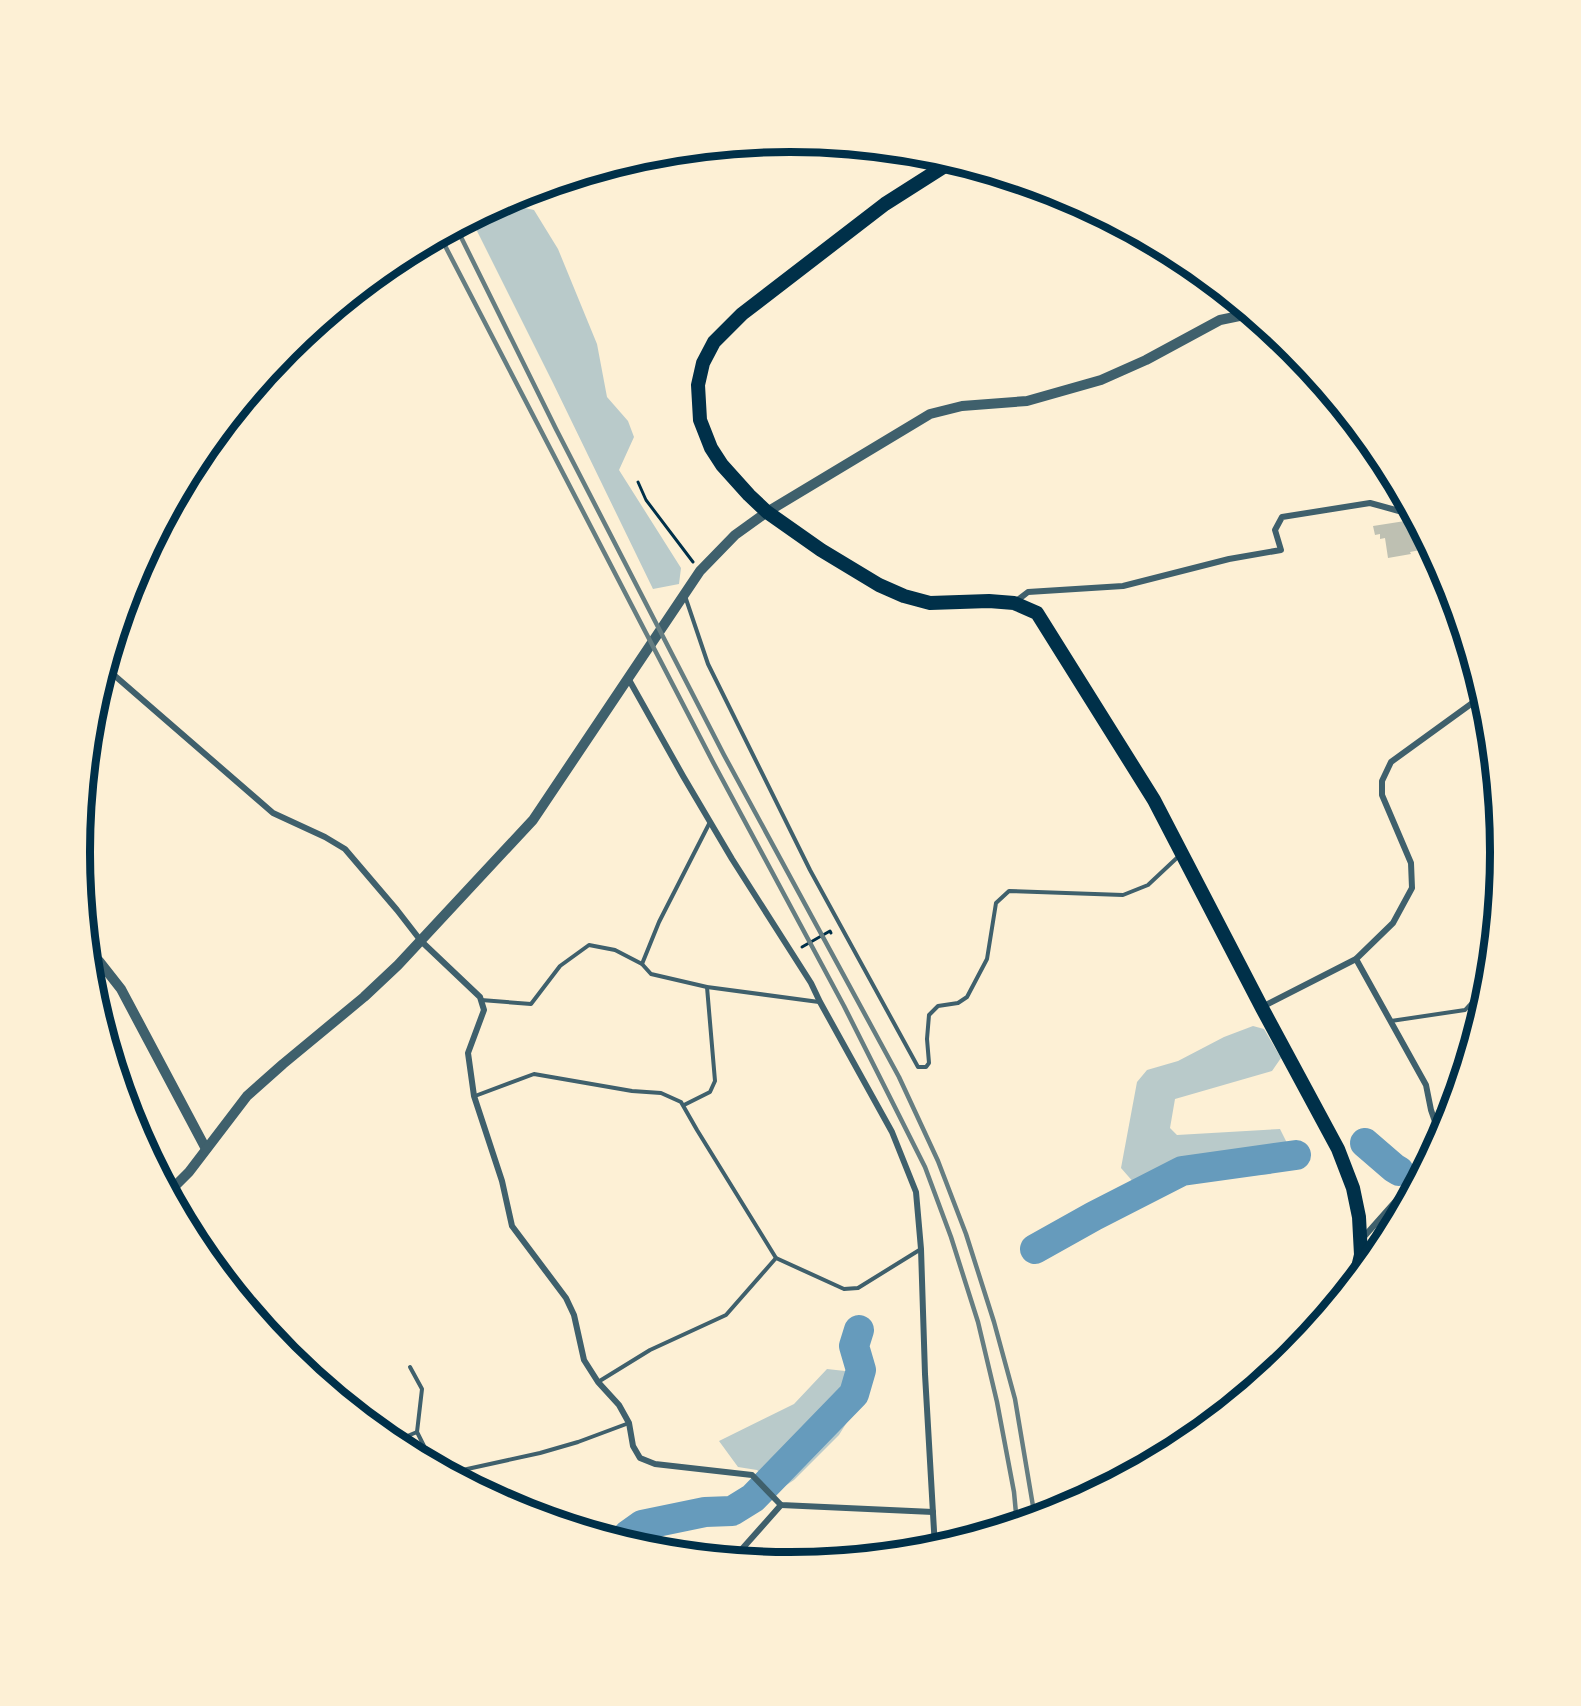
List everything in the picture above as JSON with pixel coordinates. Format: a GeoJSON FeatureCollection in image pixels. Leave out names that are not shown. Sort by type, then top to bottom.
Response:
{"type":"FeatureCollection","features":[{"type":"Feature","properties":{"kind":"main road"},"geometry":{"type":"LineString","coordinates":[[940,169],[885,204],[742,314],[714,342],[703,363],[698,385],[700,420],[711,448],[722,465],[767,512],[821,550],[879,585],[904,596],[930,603],[989,601],[1014,603],[1037,613],[1154,800],[1338,1149],[1353,1188],[1359,1218],[1360,1260]]}},
{"type":"Feature","properties":{"kind":"street"},"geometry":{"type":"LineString","coordinates":[[175,1186],[189,1172],[247,1096],[364,997],[421,941],[532,820],[684,593],[700,571],[735,535],[767,512],[930,414],[962,406],[1027,401],[1101,380],[1146,360],[1220,320],[1240,316]]}},
{"type":"Feature","properties":{"kind":"street"},"geometry":{"type":"LineString","coordinates":[[1014,603],[1028,592],[1123,586],[1229,559],[1281,550],[1275,530],[1282,517],[1370,503],[1401,511]]}},
{"type":"Feature","properties":{"kind":"street"},"geometry":{"type":"LineString","coordinates":[[631,674],[683,776],[811,983],[892,1132],[916,1192],[921,1249],[925,1374],[934,1538]]}},
{"type":"Feature","properties":{"kind":"street"},"geometry":{"type":"LineString","coordinates":[[113,675],[273,813],[345,849],[421,941],[480,997],[484,1010],[468,1053],[474,1096],[502,1181],[512,1226],[566,1298],[574,1315],[584,1360],[598,1382],[619,1405],[629,1423],[633,1446],[640,1458],[654,1464],[752,1475],[780,1505],[933,1512]]}},
{"type":"Feature","properties":{"kind":"street"},"geometry":{"type":"LineString","coordinates":[[1262,1008],[1356,959],[1393,923],[1412,888],[1411,863],[1382,795],[1382,781],[1391,762],[1474,702]]}},
{"type":"Feature","properties":{"kind":"street"},"geometry":{"type":"LineString","coordinates":[[1356,959],[1426,1085],[1431,1110],[1437,1123]]}},
{"type":"Feature","properties":{"kind":"street"},"geometry":{"type":"LineString","coordinates":[[99,961],[122,988],[206,1149]]}},
{"type":"Feature","properties":{"kind":"street"},"geometry":{"type":"LineString","coordinates":[[1361,1239],[1404,1191]]}},
{"type":"Feature","properties":{"kind":"street"},"geometry":{"type":"LineString","coordinates":[[740,1552],[780,1505]]}},
{"type":"Feature","properties":{"kind":"lane"},"geometry":{"type":"LineString","coordinates":[[684,593],[708,664],[810,870],[918,1067],[926,1067],[929,1062],[927,1039],[930,1015],[938,1006],[958,1003],[966,997],[987,958],[996,903],[1009,891],[1123,895],[1148,885],[1182,853]]}},
{"type":"Feature","properties":{"kind":"lane"},"geometry":{"type":"LineString","coordinates":[[642,963],[659,922],[710,822]]}},
{"type":"Feature","properties":{"kind":"lane"},"geometry":{"type":"LineString","coordinates":[[481,1000],[531,1004],[560,966],[589,945],[615,950],[642,963],[651,974],[707,987],[820,1002]]}},
{"type":"Feature","properties":{"kind":"lane"},"geometry":{"type":"LineString","coordinates":[[684,1106],[710,1092],[715,1081],[707,987]]}},
{"type":"Feature","properties":{"kind":"lane"},"geometry":{"type":"LineString","coordinates":[[1391,1021],[1465,1010],[1476,998]]}},
{"type":"Feature","properties":{"kind":"lane"},"geometry":{"type":"LineString","coordinates":[[474,1096],[534,1074],[632,1091],[661,1093],[681,1102],[684,1106],[776,1258],[844,1289],[858,1288],[921,1249]]}},
{"type":"Feature","properties":{"kind":"lane"},"geometry":{"type":"LineString","coordinates":[[598,1382],[650,1350],[726,1315],[776,1258]]}},
{"type":"Feature","properties":{"kind":"lane"},"geometry":{"type":"LineString","coordinates":[[410,1367],[422,1389],[417,1432],[425,1450]]}},
{"type":"Feature","properties":{"kind":"lane"},"geometry":{"type":"LineString","coordinates":[[460,1470],[540,1453],[629,1423]]}},
{"type":"Feature","properties":{"kind":"lane"},"geometry":{"type":"LineString","coordinates":[[405,1437],[417,1432]]}},
{"type":"Feature","properties":{"kind":"path"},"geometry":{"type":"LineString","coordinates":[[638,482],[646,500],[700,571]]}},
{"type":"Feature","properties":{"kind":"path"},"geometry":{"type":"LineString","coordinates":[[797,950],[830,931]]}},
{"type":"Feature","properties":{"kind":"shaded area"},"geometry":{"type":"Polygon","coordinates":[[[520,207],[534,210],[558,249],[597,344],[607,397],[628,421],[634,437],[619,470],[681,568],[679,584],[653,589],[475,228],[520,207]]]}},
{"type":"Feature","properties":{"kind":"shaded area"},"geometry":{"type":"Polygon","coordinates":[[[1253,1026],[1264,1029],[1281,1058],[1272,1071],[1175,1099],[1170,1128],[1177,1135],[1280,1129],[1288,1145],[1271,1174],[1232,1177],[1159,1176],[1135,1184],[1121,1168],[1137,1082],[1147,1070],[1178,1061],[1224,1037],[1253,1026]]]}},
{"type":"Feature","properties":{"kind":"shaded area"},"geometry":{"type":"Polygon","coordinates":[[[827,1369],[845,1371],[853,1376],[857,1406],[839,1435],[794,1480],[779,1490],[757,1470],[738,1467],[719,1441],[794,1404],[827,1369]]]}},
{"type":"Feature","properties":{"kind":"building"},"geometry":{"type":"Polygon","coordinates":[[[1405,521],[1406,528],[1410,527],[1422,550],[1388,558],[1385,538],[1380,539],[1380,534],[1375,535],[1373,526],[1405,521]]]}},
{"type":"Feature","properties":{"kind":"waterway"},"geometry":{"type":"LineString","coordinates":[[1365,1143],[1399,1171]]}},
{"type":"Feature","properties":{"kind":"waterway"},"geometry":{"type":"LineString","coordinates":[[1035,1249],[1182,1171],[1296,1155]]}},
{"type":"Feature","properties":{"kind":"waterway"},"geometry":{"type":"LineString","coordinates":[[629,1534],[642,1525],[705,1512],[732,1511],[753,1498],[854,1394],[861,1370],[854,1346],[859,1330]]}},
{"type":"Feature","properties":{"kind":"railway"},"geometry":{"type":"LineString","coordinates":[[460,236],[556,429],[724,755],[899,1077],[938,1161],[966,1234],[994,1322],[1015,1399],[1034,1509]]}},
{"type":"Feature","properties":{"kind":"railway"},"geometry":{"type":"LineString","coordinates":[[444,244],[714,764],[844,1006],[925,1167],[951,1237],[978,1322],[997,1402],[1016,1516]]}}]}
